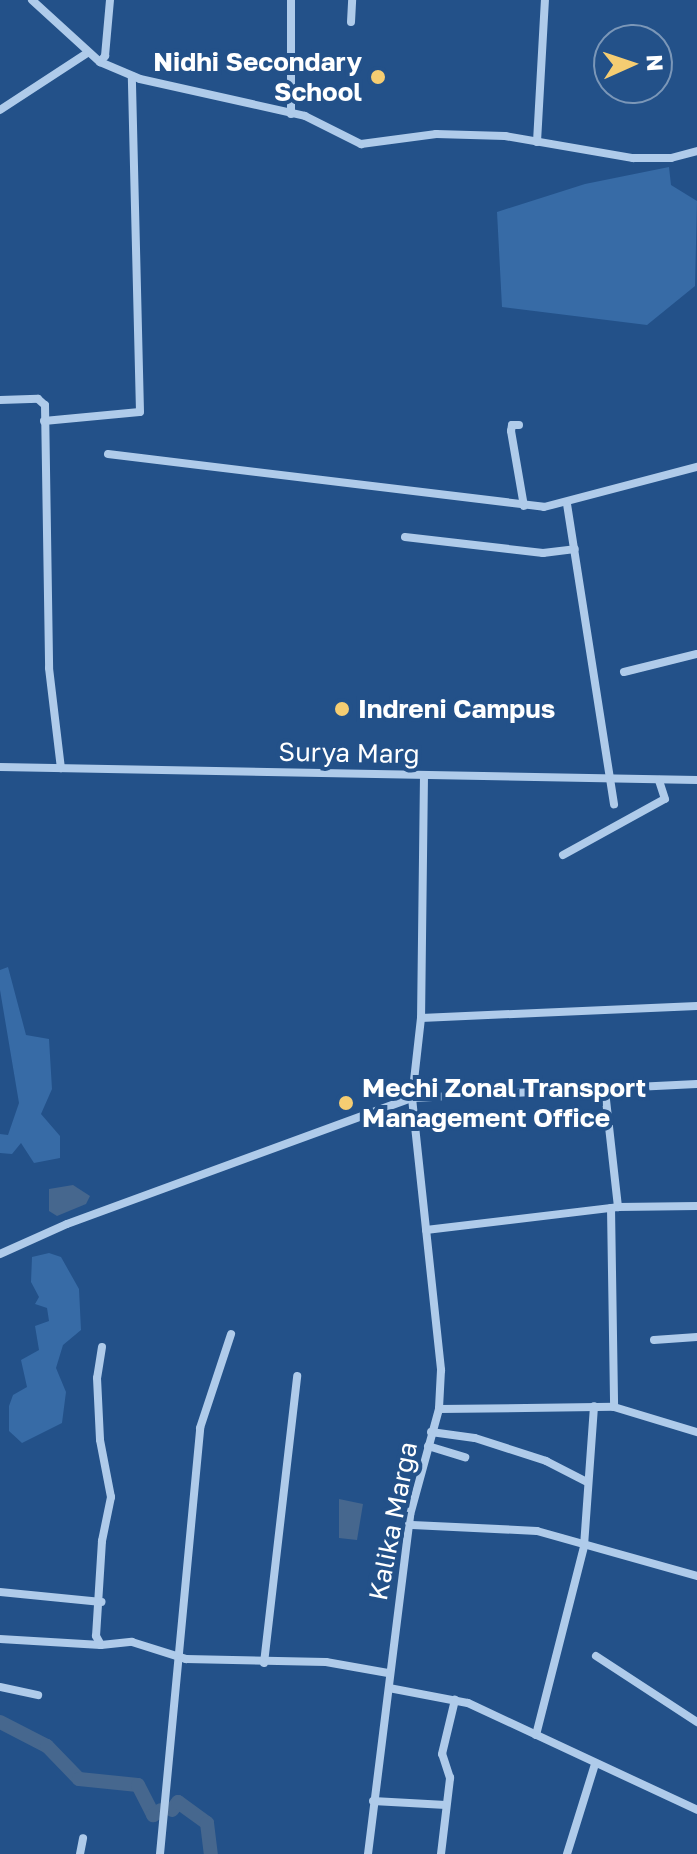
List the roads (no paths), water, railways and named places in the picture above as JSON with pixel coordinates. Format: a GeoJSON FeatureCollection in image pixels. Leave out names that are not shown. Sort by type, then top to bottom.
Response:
{"type":"FeatureCollection","features":[{"type":"Feature","properties":{"kind":"street"},"geometry":{"type":"LineString","coordinates":[[32,0],[100,62],[132,76],[291,114],[361,144],[436,134],[537,142],[633,158],[697,151]]}},
{"type":"Feature","properties":{"kind":"street"},"geometry":{"type":"LineString","coordinates":[[100,62],[105,56],[110,0]]}},
{"type":"Feature","properties":{"kind":"street"},"geometry":{"type":"LineString","coordinates":[[291,0],[291,114]]}},
{"type":"Feature","properties":{"kind":"street"},"geometry":{"type":"LineString","coordinates":[[351,22],[352,0]]}},
{"type":"Feature","properties":{"kind":"street"},"geometry":{"type":"LineString","coordinates":[[537,142],[545,0]]}},
{"type":"Feature","properties":{"kind":"street"},"geometry":{"type":"LineString","coordinates":[[0,110],[87,53]]}},
{"type":"Feature","properties":{"kind":"street"},"geometry":{"type":"LineString","coordinates":[[44,421],[140,412],[132,76]]}},
{"type":"Feature","properties":{"kind":"street"},"geometry":{"type":"LineString","coordinates":[[0,400],[43,400],[49,668],[61,768]]}},
{"type":"Feature","properties":{"kind":"street"},"geometry":{"type":"LineString","coordinates":[[519,425],[512,425],[511,431],[524,506]]}},
{"type":"Feature","properties":{"kind":"street"},"geometry":{"type":"LineString","coordinates":[[108,454],[296,473],[524,506],[567,504],[697,467]]}},
{"type":"Feature","properties":{"kind":"street"},"geometry":{"type":"LineString","coordinates":[[567,504],[614,804]]}},
{"type":"Feature","properties":{"kind":"street"},"geometry":{"type":"LineString","coordinates":[[405,537],[543,553],[575,549]]}},
{"type":"Feature","properties":{"kind":"street"},"geometry":{"type":"LineString","coordinates":[[624,672],[697,654]]}},
{"type":"Feature","properties":{"kind":"street","name":"Surya Marg"},"geometry":{"type":"LineString","coordinates":[[0,767],[697,780]]}},
{"type":"Feature","properties":{"kind":"street"},"geometry":{"type":"LineString","coordinates":[[424,775],[421,1018],[412,1098],[441,1370],[439,1409]]}},
{"type":"Feature","properties":{"kind":"street"},"geometry":{"type":"LineString","coordinates":[[563,855],[665,799],[659,780]]}},
{"type":"Feature","properties":{"kind":"street"},"geometry":{"type":"LineString","coordinates":[[421,1018],[697,1006]]}},
{"type":"Feature","properties":{"kind":"street"},"geometry":{"type":"LineString","coordinates":[[0,1254],[67,1224],[412,1098],[605,1091],[697,1084]]}},
{"type":"Feature","properties":{"kind":"street"},"geometry":{"type":"LineString","coordinates":[[605,1091],[614,1207],[614,1407]]}},
{"type":"Feature","properties":{"kind":"street"},"geometry":{"type":"LineString","coordinates":[[426,1230],[614,1207],[697,1206]]}},
{"type":"Feature","properties":{"kind":"street"},"geometry":{"type":"LineString","coordinates":[[160,1854],[200,1428],[231,1334]]}},
{"type":"Feature","properties":{"kind":"street"},"geometry":{"type":"LineString","coordinates":[[654,1340],[697,1337]]}},
{"type":"Feature","properties":{"kind":"street"},"geometry":{"type":"LineString","coordinates":[[101,1645],[96,1636],[102,1602],[102,1541],[111,1497],[100,1440],[97,1378],[102,1347]]}},
{"type":"Feature","properties":{"kind":"street"},"geometry":{"type":"LineString","coordinates":[[264,1663],[297,1376]]}},
{"type":"Feature","properties":{"kind":"street"},"geometry":{"type":"LineString","coordinates":[[536,1735],[571,1580],[584,1546],[594,1406]]}},
{"type":"Feature","properties":{"kind":"street","name":"Kalika Marga"},"geometry":{"type":"LineString","coordinates":[[368,1854],[389,1688],[388,1673],[412,1525],[431,1432],[439,1409],[614,1407],[697,1432]]}},
{"type":"Feature","properties":{"kind":"street"},"geometry":{"type":"LineString","coordinates":[[431,1432],[475,1438],[587,1482]]}},
{"type":"Feature","properties":{"kind":"street"},"geometry":{"type":"LineString","coordinates":[[428,1446],[465,1457]]}},
{"type":"Feature","properties":{"kind":"street"},"geometry":{"type":"LineString","coordinates":[[412,1525],[537,1531],[697,1576]]}},
{"type":"Feature","properties":{"kind":"street"},"geometry":{"type":"LineString","coordinates":[[0,1592],[102,1602]]}},
{"type":"Feature","properties":{"kind":"street"},"geometry":{"type":"LineString","coordinates":[[0,1639],[101,1645],[132,1642],[180,1655],[264,1663],[326,1662],[388,1673]]}},
{"type":"Feature","properties":{"kind":"street"},"geometry":{"type":"LineString","coordinates":[[596,1656],[697,1722]]}},
{"type":"Feature","properties":{"kind":"street"},"geometry":{"type":"LineString","coordinates":[[0,1687],[38,1695]]}},
{"type":"Feature","properties":{"kind":"street"},"geometry":{"type":"LineString","coordinates":[[389,1688],[455,1700],[697,1810]]}},
{"type":"Feature","properties":{"kind":"street"},"geometry":{"type":"LineString","coordinates":[[441,1854],[450,1778],[442,1754],[455,1700]]}},
{"type":"Feature","properties":{"kind":"street"},"geometry":{"type":"LineString","coordinates":[[567,1854],[595,1764]]}},
{"type":"Feature","properties":{"kind":"street"},"geometry":{"type":"LineString","coordinates":[[373,1801],[446,1805]]}},
{"type":"Feature","properties":{"kind":"street"},"geometry":{"type":"LineString","coordinates":[[80,1854],[83,1838]]}},
{"type":"Feature","properties":{"kind":"waterway"},"geometry":{"type":"LineString","coordinates":[[0,1722],[47,1746],[79,1779],[138,1785],[153,1815],[161,1810]]}},
{"type":"Feature","properties":{"kind":"waterway"},"geometry":{"type":"LineString","coordinates":[[172,1810],[178,1802],[207,1823],[211,1854]]}},
{"type":"Feature","properties":{"kind":"place","name":"Nidhi Secondary School"},"geometry":{"type":"Point","coordinates":[378,77]}},
{"type":"Feature","properties":{"kind":"place","name":"Indreni Campus"},"geometry":{"type":"Point","coordinates":[342,709]}},
{"type":"Feature","properties":{"kind":"place","name":"Mechi Zonal Transport Management Office"},"geometry":{"type":"Point","coordinates":[346,1103]}}]}
